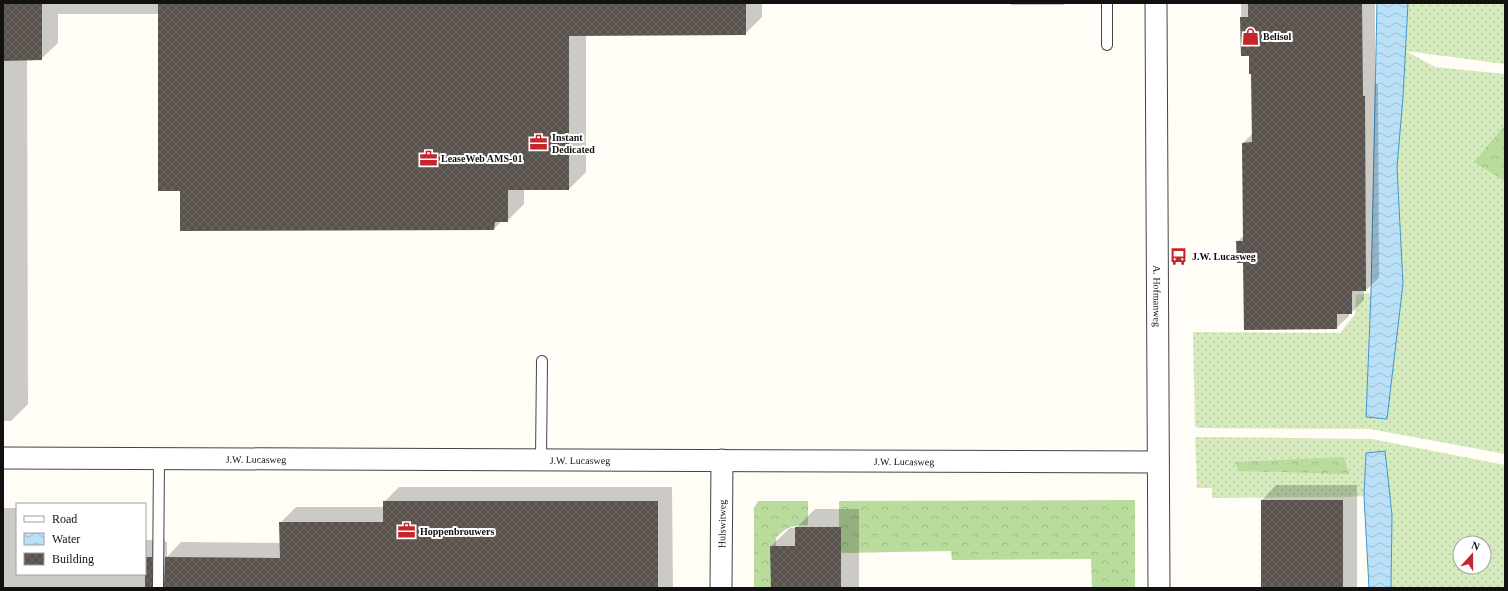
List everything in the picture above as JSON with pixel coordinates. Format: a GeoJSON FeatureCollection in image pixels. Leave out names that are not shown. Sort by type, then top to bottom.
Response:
{"type":"FeatureCollection","features":[{"type":"Feature","properties":{"kind":"street","name":"A. Hofmanweg"},"geometry":{"type":"LineString","coordinates":[[1156,3],[1158,588]]}},
{"type":"Feature","properties":{"kind":"street","name":"J.W. Lucasweg"},"geometry":{"type":"LineString","coordinates":[[3,458],[1158,462]]}},
{"type":"Feature","properties":{"kind":"street","name":"Hulswitweg"},"geometry":{"type":"LineString","coordinates":[[721,588],[722,460]]}},
{"type":"Feature","properties":{"kind":"lane"},"geometry":{"type":"LineString","coordinates":[[1107,3],[1107,45]]}},
{"type":"Feature","properties":{"kind":"lane"},"geometry":{"type":"LineString","coordinates":[[541,459],[542,361]]}},
{"type":"Feature","properties":{"kind":"lane"},"geometry":{"type":"LineString","coordinates":[[158,588],[159,458]]}},
{"type":"Feature","properties":{"kind":"green space"},"geometry":{"type":"Polygon","coordinates":[[[1408,3],[1505,3],[1505,64],[1406,51],[1435,67],[1505,74],[1505,454],[1370,429],[1198,428],[1195,426],[1193,332],[1340,333],[1355,314],[1356,295],[1371,293],[1366,417],[1403,284],[1397,167],[1403,97],[1408,3]]]}},
{"type":"Feature","properties":{"kind":"green space"},"geometry":{"type":"Polygon","coordinates":[[[1505,125],[1505,181],[1474,162],[1505,125]]]}},
{"type":"Feature","properties":{"kind":"green space"},"geometry":{"type":"Polygon","coordinates":[[[1197,437],[1372,439],[1505,465],[1505,588],[1391,588],[1392,515],[1366,453],[1364,496],[1212,498],[1212,488],[1197,488],[1195,438],[1197,437]]]}},
{"type":"Feature","properties":{"kind":"green space"},"geometry":{"type":"Polygon","coordinates":[[[1344,457],[1349,474],[1239,471],[1235,462],[1344,457]]]}},
{"type":"Feature","properties":{"kind":"green space"},"geometry":{"type":"Polygon","coordinates":[[[1135,500],[1135,588],[1092,588],[1091,559],[952,560],[951,551],[839,553],[839,501],[1135,500]]]}},
{"type":"Feature","properties":{"kind":"green space"},"geometry":{"type":"Polygon","coordinates":[[[758,501],[808,501],[808,525],[790,527],[776,538],[777,588],[754,588],[754,508],[758,501]]]}},
{"type":"Feature","properties":{"kind":"water"},"geometry":{"type":"Polygon","coordinates":[[[1377,3],[1408,3],[1403,97],[1397,167],[1403,284],[1387,419],[1366,417],[1371,293],[1377,3]]]}},
{"type":"Feature","properties":{"kind":"water"},"geometry":{"type":"Polygon","coordinates":[[[1385,451],[1392,515],[1391,588],[1369,588],[1364,496],[1366,453],[1385,451]]]}},
{"type":"Feature","properties":{"kind":"building"},"geometry":{"type":"Polygon","coordinates":[[[3,3],[42,3],[42,60],[3,61],[3,3]]]}},
{"type":"Feature","properties":{"kind":"building"},"geometry":{"type":"Polygon","coordinates":[[[158,3],[746,3],[746,35],[569,36],[569,190],[508,190],[508,222],[495,222],[494,230],[180,231],[180,191],[158,191],[158,3]]]}},
{"type":"Feature","properties":{"kind":"building"},"geometry":{"type":"Polygon","coordinates":[[[1248,3],[1362,3],[1363,96],[1365,96],[1366,291],[1352,291],[1352,314],[1337,314],[1337,329],[1244,330],[1243,263],[1237,263],[1236,241],[1243,241],[1242,143],[1252,142],[1251,74],[1249,74],[1249,56],[1241,56],[1240,17],[1248,17],[1248,3]]]}},
{"type":"Feature","properties":{"kind":"building"},"geometry":{"type":"Polygon","coordinates":[[[1261,500],[1343,500],[1343,588],[1261,588],[1261,500]]]}},
{"type":"Feature","properties":{"kind":"building"},"geometry":{"type":"Polygon","coordinates":[[[383,501],[658,501],[658,588],[164,588],[165,557],[280,558],[279,522],[383,522],[383,501]]]}},
{"type":"Feature","properties":{"kind":"building"},"geometry":{"type":"Polygon","coordinates":[[[795,527],[841,527],[841,588],[771,588],[770,546],[795,546],[795,527]]]}},
{"type":"Feature","properties":{"kind":"building"},"geometry":{"type":"Polygon","coordinates":[[[146,557],[152,557],[152,588],[145,588],[146,557]]]}},
{"type":"Feature","properties":{"kind":"place","name":"Belisol"},"geometry":{"type":"Point","coordinates":[1250,36]}},
{"type":"Feature","properties":{"kind":"place","name":"Instant Dedicated"},"geometry":{"type":"Point","coordinates":[539,143]}},
{"type":"Feature","properties":{"kind":"place","name":"LeaseWeb AMS-01"},"geometry":{"type":"Point","coordinates":[428,158]}},
{"type":"Feature","properties":{"kind":"place","name":"J.W. Lucasweg"},"geometry":{"type":"Point","coordinates":[1179,256]}},
{"type":"Feature","properties":{"kind":"place","name":"Hoppenbrouwers"},"geometry":{"type":"Point","coordinates":[407,531]}}]}
